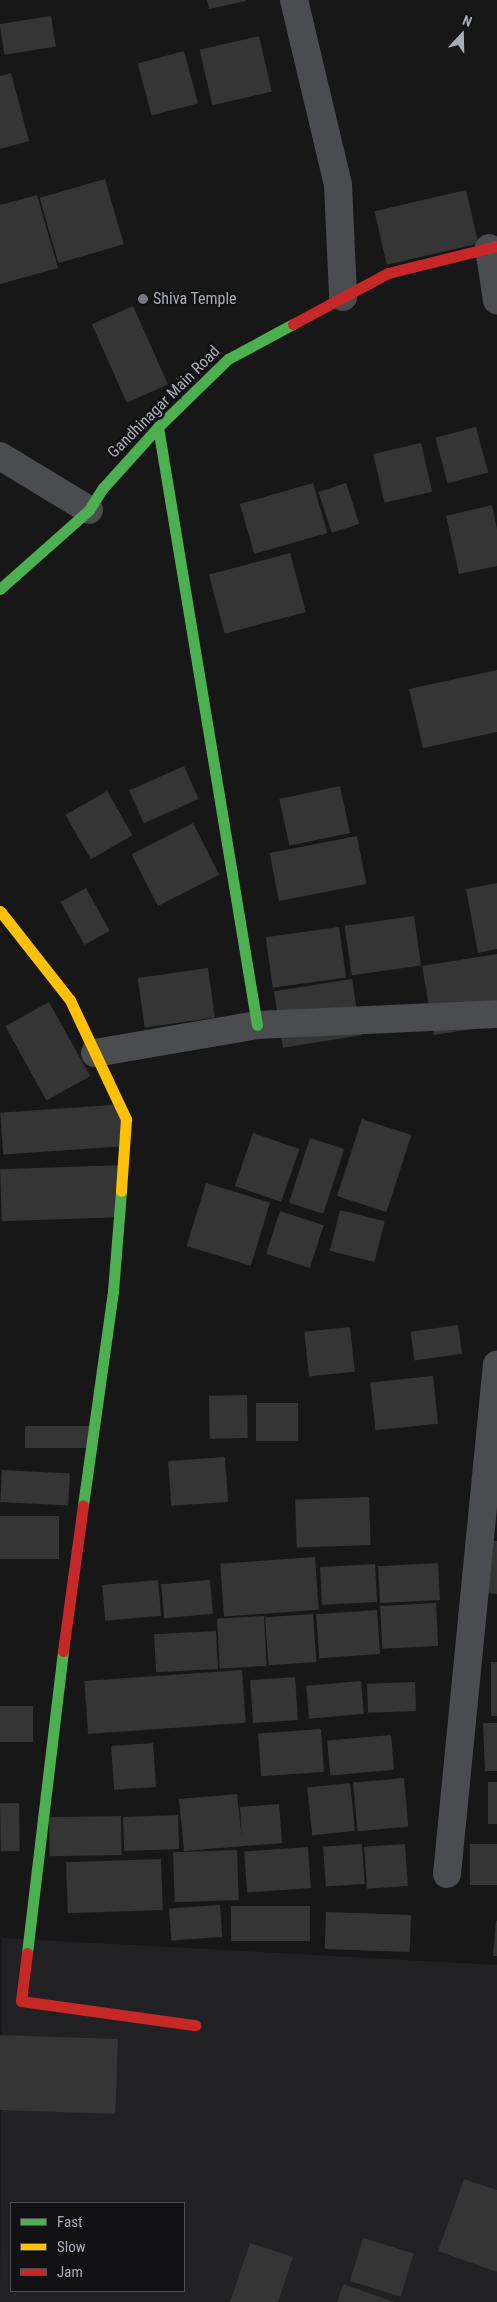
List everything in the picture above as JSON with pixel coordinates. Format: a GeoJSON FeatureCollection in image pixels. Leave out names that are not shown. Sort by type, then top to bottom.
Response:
{"type":"FeatureCollection","features":[{"type":"Feature","properties":{"kind":"street"},"geometry":{"type":"LineString","coordinates":[[294,0],[338,185],[343,297]]}},
{"type":"Feature","properties":{"kind":"street"},"geometry":{"type":"LineString","coordinates":[[493,247],[497,300]]}},
{"type":"Feature","properties":{"kind":"street","name":"Gandhinagar Main Road"},"geometry":{"type":"LineString","coordinates":[[0,589],[88,510],[103,488],[158,427],[228,359],[388,273],[493,247]]}},
{"type":"Feature","properties":{"kind":"street"},"geometry":{"type":"LineString","coordinates":[[158,427],[257,1025]]}},
{"type":"Feature","properties":{"kind":"street"},"geometry":{"type":"LineString","coordinates":[[0,456],[88,510]]}},
{"type":"Feature","properties":{"kind":"street"},"geometry":{"type":"LineString","coordinates":[[0,911],[70,1000],[126,1119],[113,1291],[60,1672],[21,2001],[195,2025]]}},
{"type":"Feature","properties":{"kind":"street"},"geometry":{"type":"LineString","coordinates":[[94,1053],[257,1025],[497,1014]]}},
{"type":"Feature","properties":{"kind":"street"},"geometry":{"type":"LineString","coordinates":[[447,1874],[497,1364]]}},
{"type":"Feature","properties":{"kind":"shaded area"},"geometry":{"type":"Polygon","coordinates":[[[2,1938],[497,1965],[497,2302],[0,2302],[2,1938]]]}},
{"type":"Feature","properties":{"kind":"building"},"geometry":{"type":"Polygon","coordinates":[[[207,0],[246,0],[246,1],[209,9],[207,0]]]}},
{"type":"Feature","properties":{"kind":"building"},"geometry":{"type":"Polygon","coordinates":[[[51,16],[56,47],[4,55],[0,24],[51,16]]]}},
{"type":"Feature","properties":{"kind":"building"},"geometry":{"type":"Polygon","coordinates":[[[259,36],[272,92],[212,105],[200,50],[259,36]]]}},
{"type":"Feature","properties":{"kind":"building"},"geometry":{"type":"Polygon","coordinates":[[[184,51],[198,103],[152,116],[138,63],[184,51]]]}},
{"type":"Feature","properties":{"kind":"building"},"geometry":{"type":"Polygon","coordinates":[[[11,73],[29,141],[0,149],[0,76],[11,73]]]}},
{"type":"Feature","properties":{"kind":"building"},"geometry":{"type":"Polygon","coordinates":[[[105,179],[124,244],[58,263],[40,198],[105,179]]]}},
{"type":"Feature","properties":{"kind":"building"},"geometry":{"type":"Polygon","coordinates":[[[466,190],[478,244],[387,265],[374,211],[466,190]]]}},
{"type":"Feature","properties":{"kind":"building"},"geometry":{"type":"Polygon","coordinates":[[[37,195],[58,268],[0,284],[0,205],[37,195]]]}},
{"type":"Feature","properties":{"kind":"building"},"geometry":{"type":"Polygon","coordinates":[[[133,306],[168,385],[127,403],[92,324],[133,306]]]}},
{"type":"Feature","properties":{"kind":"building"},"geometry":{"type":"Polygon","coordinates":[[[476,427],[488,472],[448,483],[435,438],[476,427]]]}},
{"type":"Feature","properties":{"kind":"building"},"geometry":{"type":"Polygon","coordinates":[[[421,443],[432,492],[385,503],[373,454],[421,443]]]}},
{"type":"Feature","properties":{"kind":"building"},"geometry":{"type":"Polygon","coordinates":[[[313,483],[327,533],[254,554],[240,504],[313,483]]]}},
{"type":"Feature","properties":{"kind":"building"},"geometry":{"type":"Polygon","coordinates":[[[346,483],[359,524],[332,533],[318,492],[346,483]]]}},
{"type":"Feature","properties":{"kind":"building"},"geometry":{"type":"Polygon","coordinates":[[[492,505],[497,529],[497,566],[459,574],[446,516],[492,505]]]}},
{"type":"Feature","properties":{"kind":"building"},"geometry":{"type":"Polygon","coordinates":[[[290,553],[306,612],[225,634],[209,575],[290,553]]]}},
{"type":"Feature","properties":{"kind":"building"},"geometry":{"type":"Polygon","coordinates":[[[497,670],[497,732],[423,748],[409,689],[497,670]]]}},
{"type":"Feature","properties":{"kind":"building"},"geometry":{"type":"Polygon","coordinates":[[[184,766],[199,799],[144,823],[129,790],[184,766]]]}},
{"type":"Feature","properties":{"kind":"building"},"geometry":{"type":"Polygon","coordinates":[[[340,786],[350,833],[289,846],[279,799],[340,786]]]}},
{"type":"Feature","properties":{"kind":"building"},"geometry":{"type":"Polygon","coordinates":[[[107,791],[132,835],[91,859],[65,815],[107,791]]]}},
{"type":"Feature","properties":{"kind":"building"},"geometry":{"type":"Polygon","coordinates":[[[193,823],[219,875],[158,906],[132,854],[193,823]]]}},
{"type":"Feature","properties":{"kind":"building"},"geometry":{"type":"Polygon","coordinates":[[[357,836],[366,884],[279,901],[270,853],[357,836]]]}},
{"type":"Feature","properties":{"kind":"building"},"geometry":{"type":"Polygon","coordinates":[[[497,883],[497,949],[478,953],[466,889],[497,883]]]}},
{"type":"Feature","properties":{"kind":"building"},"geometry":{"type":"Polygon","coordinates":[[[86,888],[110,931],[84,945],[61,902],[86,888]]]}},
{"type":"Feature","properties":{"kind":"building"},"geometry":{"type":"Polygon","coordinates":[[[414,916],[421,966],[352,975],[345,926],[414,916]]]}},
{"type":"Feature","properties":{"kind":"building"},"geometry":{"type":"Polygon","coordinates":[[[339,927],[346,978],[273,988],[266,937],[339,927]]]}},
{"type":"Feature","properties":{"kind":"building"},"geometry":{"type":"Polygon","coordinates":[[[497,954],[497,1025],[434,1035],[422,966],[497,954]]]}},
{"type":"Feature","properties":{"kind":"building"},"geometry":{"type":"Polygon","coordinates":[[[208,968],[215,1018],[145,1027],[138,978],[208,968]]]}},
{"type":"Feature","properties":{"kind":"building"},"geometry":{"type":"Polygon","coordinates":[[[352,979],[361,1035],[283,1048],[274,991],[352,979]]]}},
{"type":"Feature","properties":{"kind":"building"},"geometry":{"type":"Polygon","coordinates":[[[49,1002],[90,1076],[46,1101],[5,1026],[49,1002]]]}},
{"type":"Feature","properties":{"kind":"building"},"geometry":{"type":"Polygon","coordinates":[[[125,1104],[128,1146],[3,1155],[0,1113],[125,1104]]]}},
{"type":"Feature","properties":{"kind":"building"},"geometry":{"type":"Polygon","coordinates":[[[362,1119],[411,1135],[386,1212],[337,1196],[362,1119]]]}},
{"type":"Feature","properties":{"kind":"building"},"geometry":{"type":"Polygon","coordinates":[[[253,1133],[299,1149],[281,1202],[235,1186],[253,1133]]]}},
{"type":"Feature","properties":{"kind":"building"},"geometry":{"type":"Polygon","coordinates":[[[310,1138],[344,1149],[323,1214],[289,1203],[310,1138]]]}},
{"type":"Feature","properties":{"kind":"building"},"geometry":{"type":"Polygon","coordinates":[[[124,1165],[126,1217],[2,1221],[0,1169],[124,1165]]]}},
{"type":"Feature","properties":{"kind":"building"},"geometry":{"type":"Polygon","coordinates":[[[206,1183],[270,1203],[251,1266],[187,1246],[206,1183]]]}},
{"type":"Feature","properties":{"kind":"building"},"geometry":{"type":"Polygon","coordinates":[[[340,1210],[385,1221],[374,1262],[330,1251],[340,1210]]]}},
{"type":"Feature","properties":{"kind":"building"},"geometry":{"type":"Polygon","coordinates":[[[280,1211],[324,1225],[310,1268],[266,1254],[280,1211]]]}},
{"type":"Feature","properties":{"kind":"building"},"geometry":{"type":"Polygon","coordinates":[[[458,1325],[462,1354],[415,1360],[410,1332],[458,1325]]]}},
{"type":"Feature","properties":{"kind":"building"},"geometry":{"type":"Polygon","coordinates":[[[350,1327],[355,1372],[309,1377],[304,1332],[350,1327]]]}},
{"type":"Feature","properties":{"kind":"building"},"geometry":{"type":"Polygon","coordinates":[[[433,1376],[438,1424],[375,1430],[370,1383],[433,1376]]]}},
{"type":"Feature","properties":{"kind":"building"},"geometry":{"type":"Polygon","coordinates":[[[247,1395],[248,1438],[210,1439],[209,1396],[247,1395]]]}},
{"type":"Feature","properties":{"kind":"building"},"geometry":{"type":"Polygon","coordinates":[[[256,1403],[298,1403],[298,1441],[256,1441],[256,1403]]]}},
{"type":"Feature","properties":{"kind":"building"},"geometry":{"type":"Polygon","coordinates":[[[25,1426],[94,1426],[94,1448],[25,1448],[25,1426]]]}},
{"type":"Feature","properties":{"kind":"building"},"geometry":{"type":"Polygon","coordinates":[[[225,1457],[228,1502],[171,1506],[168,1461],[225,1457]]]}},
{"type":"Feature","properties":{"kind":"building"},"geometry":{"type":"Polygon","coordinates":[[[2,1470],[70,1474],[68,1506],[0,1502],[2,1470]]]}},
{"type":"Feature","properties":{"kind":"building"},"geometry":{"type":"Polygon","coordinates":[[[369,1497],[371,1545],[297,1548],[295,1500],[369,1497]]]}},
{"type":"Feature","properties":{"kind":"building"},"geometry":{"type":"Polygon","coordinates":[[[0,1516],[59,1516],[59,1559],[0,1559],[0,1516]]]}},
{"type":"Feature","properties":{"kind":"building"},"geometry":{"type":"Polygon","coordinates":[[[492,1541],[497,1541],[497,1594],[488,1593],[492,1541]]]}},
{"type":"Feature","properties":{"kind":"building"},"geometry":{"type":"Polygon","coordinates":[[[315,1557],[319,1610],[224,1616],[220,1564],[315,1557]]]}},
{"type":"Feature","properties":{"kind":"building"},"geometry":{"type":"Polygon","coordinates":[[[438,1563],[440,1600],[380,1603],[378,1566],[438,1563]]]}},
{"type":"Feature","properties":{"kind":"building"},"geometry":{"type":"Polygon","coordinates":[[[375,1564],[377,1602],[322,1605],[320,1567],[375,1564]]]}},
{"type":"Feature","properties":{"kind":"building"},"geometry":{"type":"Polygon","coordinates":[[[158,1580],[161,1616],[105,1621],[102,1585],[158,1580]]]}},
{"type":"Feature","properties":{"kind":"building"},"geometry":{"type":"Polygon","coordinates":[[[210,1580],[213,1614],[164,1618],[161,1584],[210,1580]]]}},
{"type":"Feature","properties":{"kind":"building"},"geometry":{"type":"Polygon","coordinates":[[[436,1603],[438,1646],[382,1649],[380,1606],[436,1603]]]}},
{"type":"Feature","properties":{"kind":"building"},"geometry":{"type":"Polygon","coordinates":[[[377,1610],[380,1654],[319,1658],[316,1614],[377,1610]]]}},
{"type":"Feature","properties":{"kind":"building"},"geometry":{"type":"Polygon","coordinates":[[[313,1614],[316,1662],[268,1665],[265,1617],[313,1614]]]}},
{"type":"Feature","properties":{"kind":"building"},"geometry":{"type":"Polygon","coordinates":[[[264,1616],[267,1666],[220,1668],[217,1618],[264,1616]]]}},
{"type":"Feature","properties":{"kind":"building"},"geometry":{"type":"Polygon","coordinates":[[[216,1631],[218,1669],[156,1672],[154,1634],[216,1631]]]}},
{"type":"Feature","properties":{"kind":"building"},"geometry":{"type":"Polygon","coordinates":[[[491,1662],[497,1662],[497,1716],[491,1716],[491,1662]]]}},
{"type":"Feature","properties":{"kind":"building"},"geometry":{"type":"Polygon","coordinates":[[[242,1670],[246,1723],[88,1734],[84,1681],[242,1670]]]}},
{"type":"Feature","properties":{"kind":"building"},"geometry":{"type":"Polygon","coordinates":[[[295,1677],[298,1720],[253,1723],[250,1680],[295,1677]]]}},
{"type":"Feature","properties":{"kind":"building"},"geometry":{"type":"Polygon","coordinates":[[[361,1681],[364,1714],[309,1719],[306,1686],[361,1681]]]}},
{"type":"Feature","properties":{"kind":"building"},"geometry":{"type":"Polygon","coordinates":[[[415,1682],[416,1711],[368,1713],[367,1684],[415,1682]]]}},
{"type":"Feature","properties":{"kind":"building"},"geometry":{"type":"Polygon","coordinates":[[[0,1706],[33,1706],[33,1742],[0,1742],[0,1706]]]}},
{"type":"Feature","properties":{"kind":"building"},"geometry":{"type":"Polygon","coordinates":[[[483,1723],[497,1723],[497,1771],[485,1771],[483,1723]]]}},
{"type":"Feature","properties":{"kind":"building"},"geometry":{"type":"Polygon","coordinates":[[[321,1729],[324,1772],[261,1776],[258,1733],[321,1729]]]}},
{"type":"Feature","properties":{"kind":"building"},"geometry":{"type":"Polygon","coordinates":[[[391,1735],[394,1770],[330,1775],[327,1741],[391,1735]]]}},
{"type":"Feature","properties":{"kind":"building"},"geometry":{"type":"Polygon","coordinates":[[[153,1743],[156,1787],[114,1790],[111,1746],[153,1743]]]}},
{"type":"Feature","properties":{"kind":"building"},"geometry":{"type":"Polygon","coordinates":[[[404,1778],[408,1827],[357,1831],[353,1782],[404,1778]]]}},
{"type":"Feature","properties":{"kind":"building"},"geometry":{"type":"Polygon","coordinates":[[[488,1782],[497,1782],[497,1824],[488,1824],[488,1782]]]}},
{"type":"Feature","properties":{"kind":"building"},"geometry":{"type":"Polygon","coordinates":[[[350,1783],[355,1831],[312,1835],[307,1787],[350,1783]]]}},
{"type":"Feature","properties":{"kind":"building"},"geometry":{"type":"Polygon","coordinates":[[[237,1794],[242,1838],[240,1807],[279,1804],[282,1843],[184,1851],[179,1799],[237,1794]]]}},
{"type":"Feature","properties":{"kind":"building"},"geometry":{"type":"Polygon","coordinates":[[[0,1803],[19,1803],[20,1851],[1,1851],[0,1803]]]}},
{"type":"Feature","properties":{"kind":"building"},"geometry":{"type":"Polygon","coordinates":[[[178,1815],[179,1849],[124,1851],[123,1817],[178,1815]]]}},
{"type":"Feature","properties":{"kind":"building"},"geometry":{"type":"Polygon","coordinates":[[[121,1816],[122,1855],[50,1856],[49,1817],[121,1816]]]}},
{"type":"Feature","properties":{"kind":"building"},"geometry":{"type":"Polygon","coordinates":[[[362,1844],[365,1884],[326,1887],[323,1847],[362,1844]]]}},
{"type":"Feature","properties":{"kind":"building"},"geometry":{"type":"Polygon","coordinates":[[[405,1844],[408,1886],[367,1889],[364,1847],[405,1844]]]}},
{"type":"Feature","properties":{"kind":"building"},"geometry":{"type":"Polygon","coordinates":[[[470,1844],[497,1844],[497,1885],[470,1885],[470,1844]]]}},
{"type":"Feature","properties":{"kind":"building"},"geometry":{"type":"Polygon","coordinates":[[[308,1847],[311,1888],[247,1892],[244,1851],[308,1847]]]}},
{"type":"Feature","properties":{"kind":"building"},"geometry":{"type":"Polygon","coordinates":[[[237,1850],[239,1900],[175,1902],[173,1852],[237,1850]]]}},
{"type":"Feature","properties":{"kind":"building"},"geometry":{"type":"Polygon","coordinates":[[[161,1859],[163,1910],[68,1913],[66,1862],[161,1859]]]}},
{"type":"Feature","properties":{"kind":"building"},"geometry":{"type":"Polygon","coordinates":[[[220,1905],[222,1937],[171,1940],[169,1909],[220,1905]]]}},
{"type":"Feature","properties":{"kind":"building"},"geometry":{"type":"Polygon","coordinates":[[[231,1906],[310,1906],[310,1941],[231,1941],[231,1906]]]}},
{"type":"Feature","properties":{"kind":"building"},"geometry":{"type":"Polygon","coordinates":[[[326,1912],[411,1915],[410,1952],[325,1949],[326,1912]]]}},
{"type":"Feature","properties":{"kind":"building"},"geometry":{"type":"Polygon","coordinates":[[[496,1921],[497,1956],[493,1956],[496,1921]]]}},
{"type":"Feature","properties":{"kind":"building"},"geometry":{"type":"Polygon","coordinates":[[[0,2035],[118,2039],[115,2114],[0,2110],[0,2035]]]}},
{"type":"Feature","properties":{"kind":"building"},"geometry":{"type":"Polygon","coordinates":[[[464,2179],[497,2190],[497,2272],[438,2251],[464,2179]]]}},
{"type":"Feature","properties":{"kind":"building"},"geometry":{"type":"Polygon","coordinates":[[[363,2238],[414,2253],[401,2297],[350,2281],[363,2238]]]}},
{"type":"Feature","properties":{"kind":"building"},"geometry":{"type":"Polygon","coordinates":[[[250,2243],[293,2257],[278,2302],[230,2302],[250,2243]]]}},
{"type":"Feature","properties":{"kind":"building"},"geometry":{"type":"Polygon","coordinates":[[[343,2284],[394,2302],[337,2302],[343,2284]]]}},
{"type":"Feature","properties":{"kind":"traffic: fast"},"geometry":{"type":"LineString","coordinates":[[0,589],[89,510],[103,488],[158,427],[228,359],[293,324]]}},
{"type":"Feature","properties":{"kind":"traffic: fast"},"geometry":{"type":"LineString","coordinates":[[158,427],[257,1025]]}},
{"type":"Feature","properties":{"kind":"traffic: fast"},"geometry":{"type":"LineString","coordinates":[[83,1505],[113,1291],[121,1191]]}},
{"type":"Feature","properties":{"kind":"traffic: fast"},"geometry":{"type":"LineString","coordinates":[[27,1953],[63,1651]]}},
{"type":"Feature","properties":{"kind":"traffic: slow"},"geometry":{"type":"LineString","coordinates":[[0,911],[70,1000],[126,1119],[121,1191]]}},
{"type":"Feature","properties":{"kind":"traffic: jam"},"geometry":{"type":"LineString","coordinates":[[293,324],[388,273],[497,246]]}},
{"type":"Feature","properties":{"kind":"traffic: jam"},"geometry":{"type":"LineString","coordinates":[[63,1651],[83,1505]]}},
{"type":"Feature","properties":{"kind":"traffic: jam"},"geometry":{"type":"LineString","coordinates":[[27,1953],[21,2001],[195,2025]]}},
{"type":"Feature","properties":{"kind":"place","name":"Shiva Temple"},"geometry":{"type":"Point","coordinates":[143,299]}}]}
